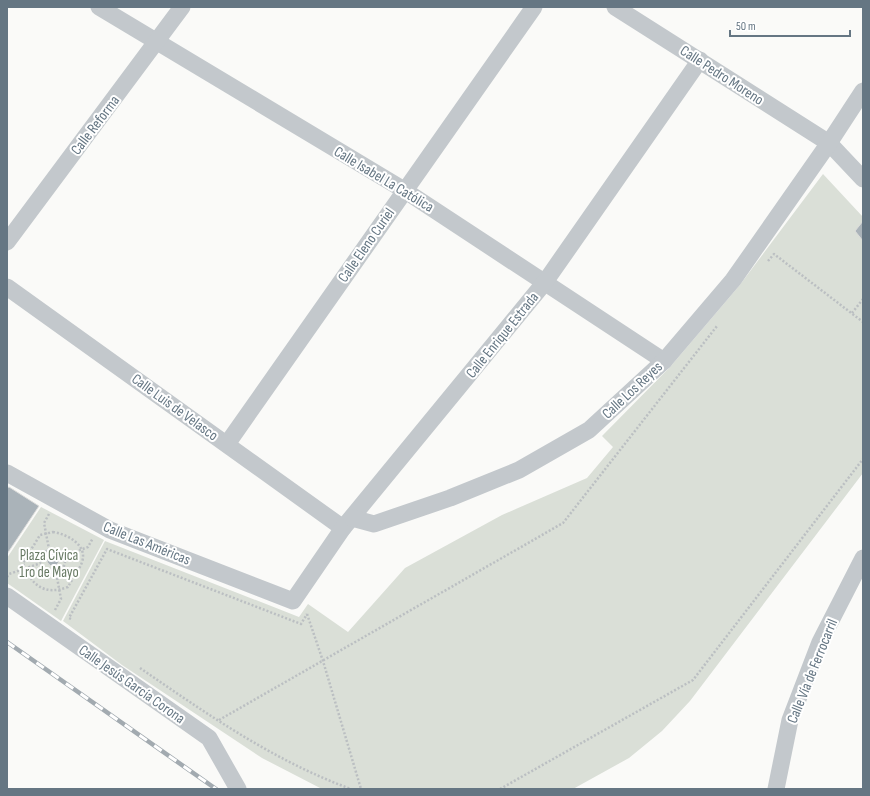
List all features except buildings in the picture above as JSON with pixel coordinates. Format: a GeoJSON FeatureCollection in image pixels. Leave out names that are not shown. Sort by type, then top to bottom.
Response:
{"type":"FeatureCollection","features":[{"type":"Feature","properties":{"kind":"street","name":"Calle Isabel La Católica"},"geometry":{"type":"LineString","coordinates":[[99,7],[156,43],[404,190],[664,361]]}},
{"type":"Feature","properties":{"kind":"street","name":"Calle Reforma"},"geometry":{"type":"LineString","coordinates":[[7,242],[182,7]]}},
{"type":"Feature","properties":{"kind":"street","name":"Calle Eleno Curiel"},"geometry":{"type":"LineString","coordinates":[[227,444],[534,7]]}},
{"type":"Feature","properties":{"kind":"street","name":"Calle Pedro Moreno"},"geometry":{"type":"LineString","coordinates":[[614,7],[829,143],[863,179]]}},
{"type":"Feature","properties":{"kind":"street","name":"Calle Enrique Estrada"},"geometry":{"type":"LineString","coordinates":[[293,601],[347,523],[545,282],[700,60]]}},
{"type":"Feature","properties":{"kind":"street","name":"Calle Los Reyes"},"geometry":{"type":"LineString","coordinates":[[347,523],[374,524],[450,498],[519,470],[590,430],[664,361],[733,280],[829,143],[863,91]]}},
{"type":"Feature","properties":{"kind":"street","name":"Calle Luis de Velasco"},"geometry":{"type":"LineString","coordinates":[[7,287],[227,444],[347,523]]}},
{"type":"Feature","properties":{"kind":"street","name":"Calle Las Américas"},"geometry":{"type":"LineString","coordinates":[[7,473],[110,530],[293,601]]}},
{"type":"Feature","properties":{"kind":"street","name":"Calle Vía de Ferrocarril"},"geometry":{"type":"LineString","coordinates":[[776,789],[790,720],[820,642],[863,558]]}},
{"type":"Feature","properties":{"kind":"street","name":"Calle Jesús García Corona"},"geometry":{"type":"LineString","coordinates":[[7,596],[209,738],[238,789]]}},
{"type":"Feature","properties":{"kind":"path"},"geometry":{"type":"LineString","coordinates":[[764,266],[774,254],[863,322]]}},
{"type":"Feature","properties":{"kind":"path"},"geometry":{"type":"LineString","coordinates":[[852,313],[863,299]]}},
{"type":"Feature","properties":{"kind":"path"},"geometry":{"type":"LineString","coordinates":[[219,720],[563,523],[720,323]]}},
{"type":"Feature","properties":{"kind":"path"},"geometry":{"type":"LineString","coordinates":[[500,789],[694,680],[863,459]]}},
{"type":"Feature","properties":{"kind":"path"},"geometry":{"type":"LineString","coordinates":[[49,549],[44,523],[52,508]]}},
{"type":"Feature","properties":{"kind":"path"},"geometry":{"type":"LineString","coordinates":[[46,533],[63,533],[72,538],[80,550],[82,561],[68,587],[60,590],[49,590],[40,587],[32,581],[25,568],[24,563],[40,536],[46,533]]}},
{"type":"Feature","properties":{"kind":"path"},"geometry":{"type":"LineString","coordinates":[[64,556],[88,547],[96,533]]}},
{"type":"Feature","properties":{"kind":"path"},"geometry":{"type":"LineString","coordinates":[[49,549],[59,550],[64,556],[64,564],[60,571],[48,572],[41,563],[42,555],[49,549]]}},
{"type":"Feature","properties":{"kind":"path"},"geometry":{"type":"LineString","coordinates":[[75,623],[69,618],[107,549],[301,624],[307,614]]}},
{"type":"Feature","properties":{"kind":"path"},"geometry":{"type":"LineString","coordinates":[[7,577],[9,574],[41,563]]}},
{"type":"Feature","properties":{"kind":"path"},"geometry":{"type":"LineString","coordinates":[[47,624],[61,599],[56,572]]}},
{"type":"Feature","properties":{"kind":"path"},"geometry":{"type":"LineString","coordinates":[[293,601],[307,614],[323,661],[361,789]]}},
{"type":"Feature","properties":{"kind":"path"},"geometry":{"type":"LineString","coordinates":[[139,666],[241,735],[318,777],[351,789]]}},
{"type":"Feature","properties":{"kind":"green space"},"geometry":{"type":"Polygon","coordinates":[[[823,174],[863,217],[863,473],[690,701],[662,731],[629,758],[573,789],[322,789],[262,758],[122,665],[63,621],[105,541],[299,617],[308,604],[348,632],[405,568],[502,515],[587,478],[613,447],[602,436],[670,367],[739,286],[823,174]]]}},
{"type":"Feature","properties":{"kind":"green space","name":"Plaza Cívica 1ro de Mayo"},"geometry":{"type":"Polygon","coordinates":[[[41,507],[104,540],[61,621],[7,583],[7,558],[41,507]]]}},
{"type":"Feature","properties":{"kind":"railway"},"geometry":{"type":"LineString","coordinates":[[7,642],[216,789]]}}]}
